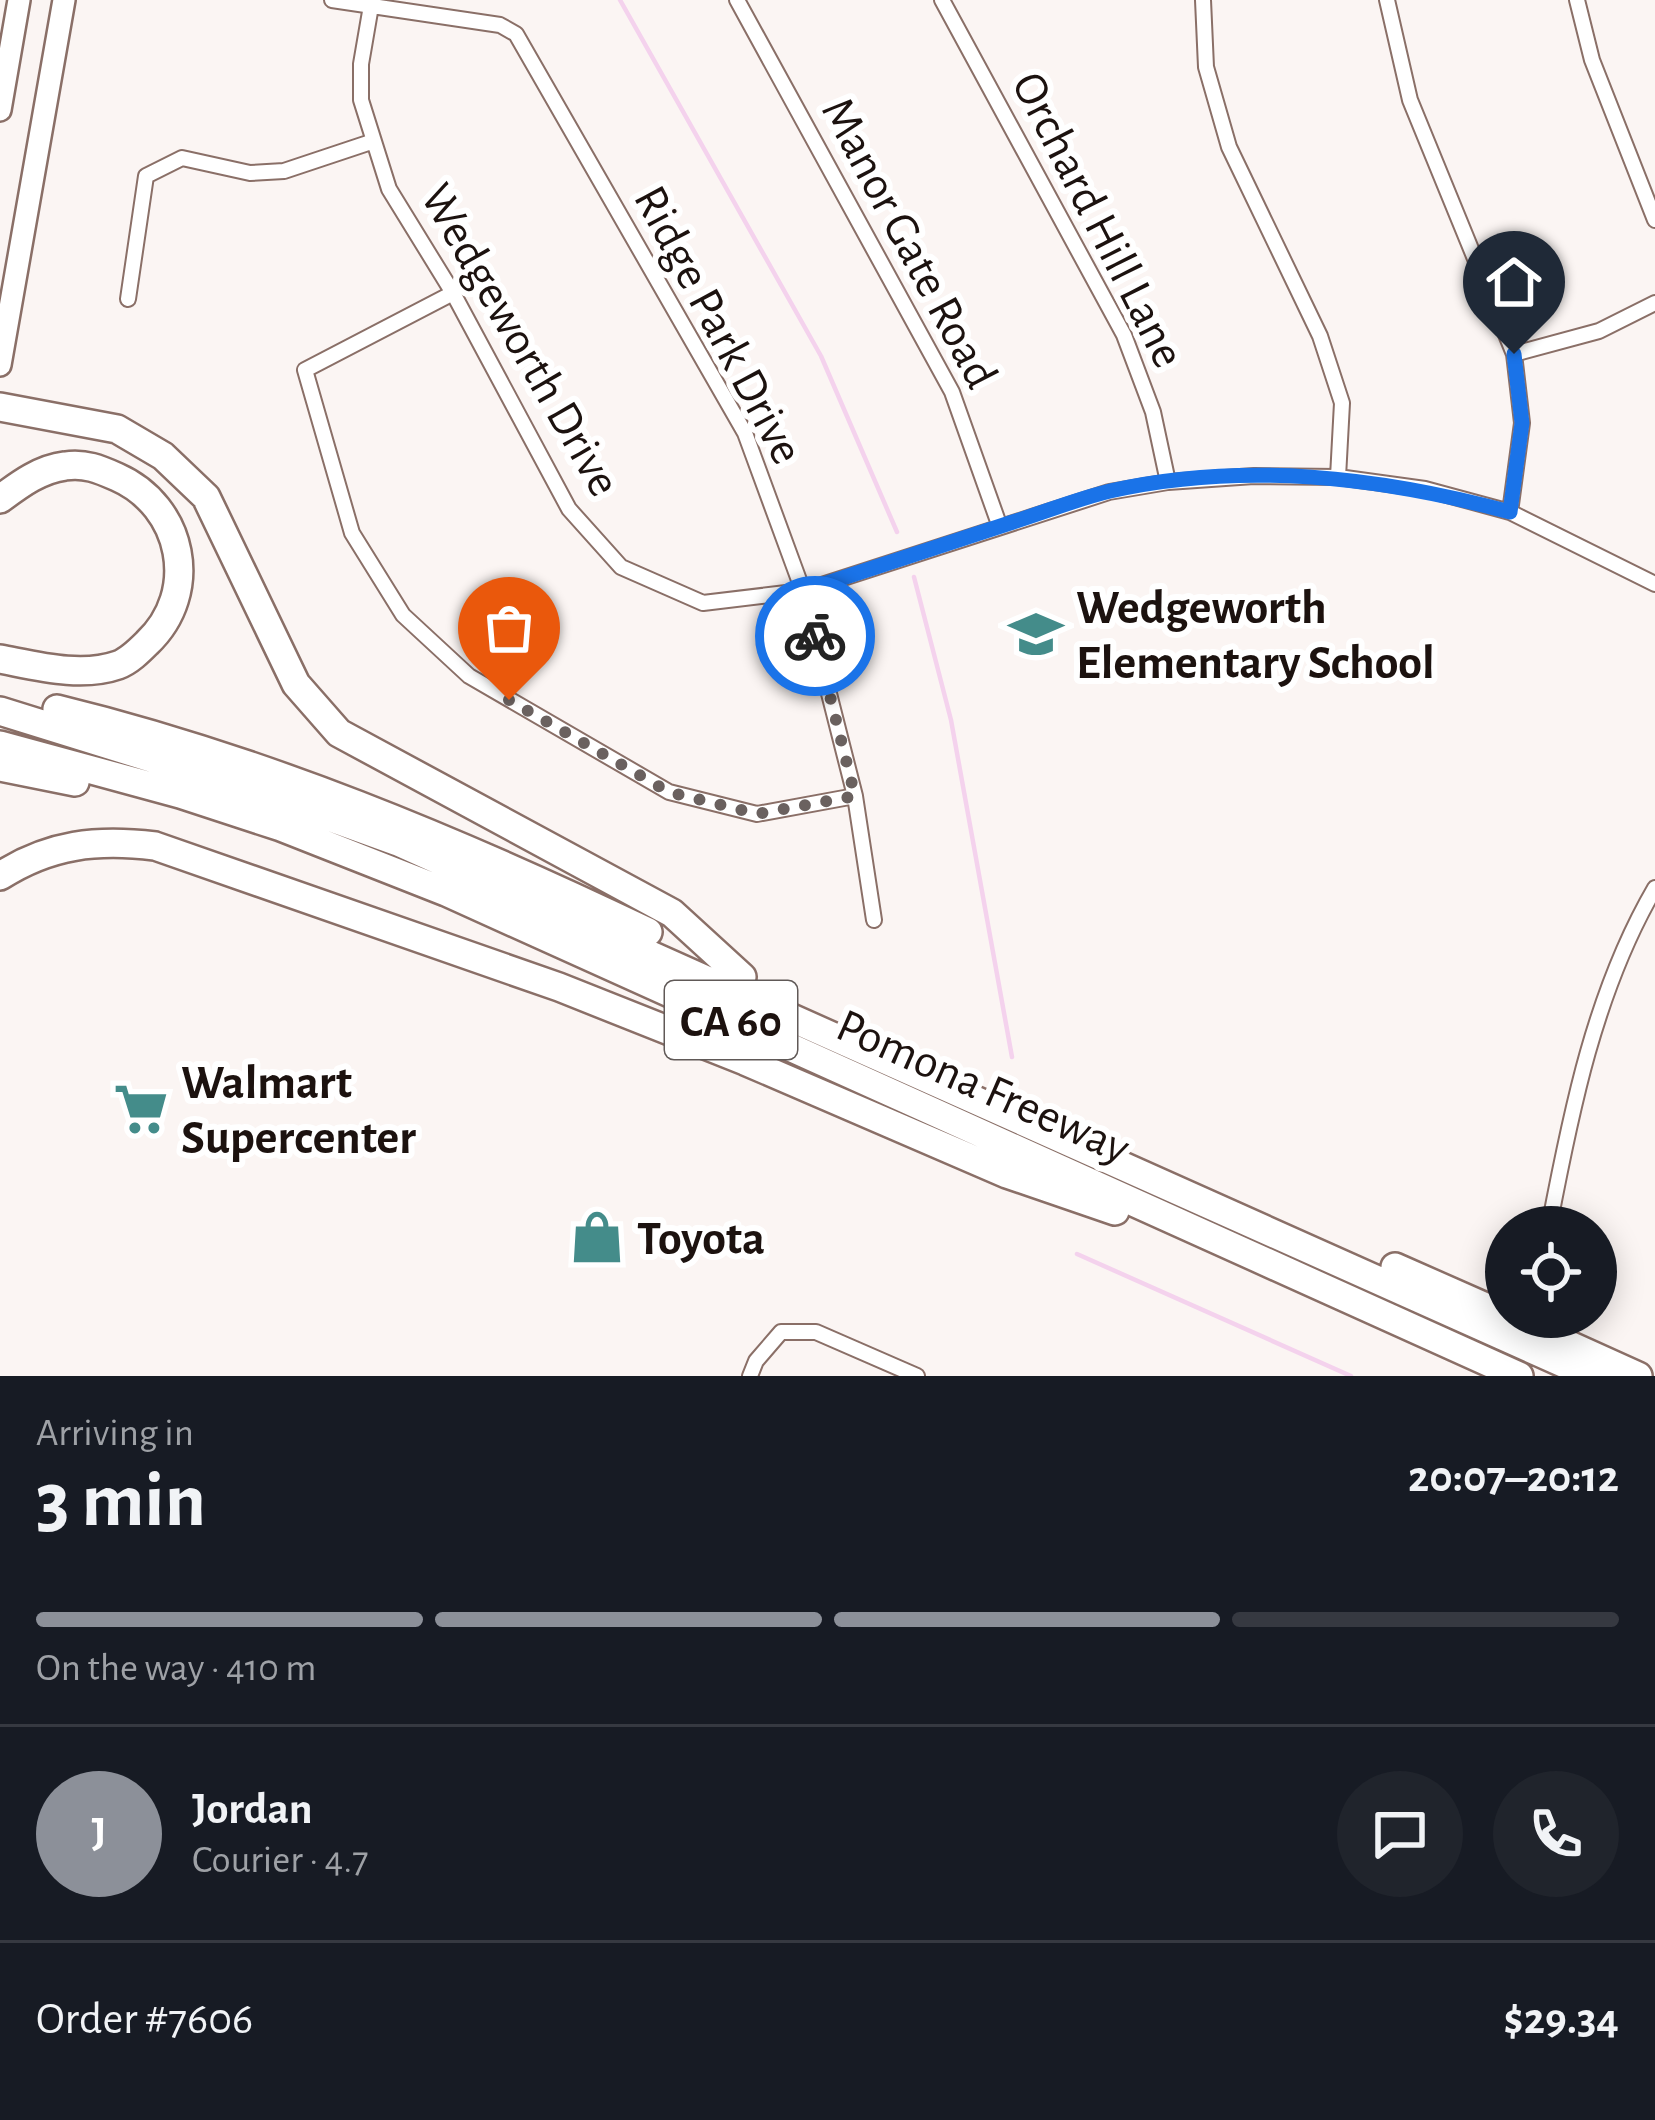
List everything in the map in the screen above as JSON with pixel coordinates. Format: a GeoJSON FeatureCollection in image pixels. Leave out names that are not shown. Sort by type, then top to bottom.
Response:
{"type":"FeatureCollection","features":[{"type":"Feature","properties":{"kind":"highway"},"geometry":{"type":"LineString","coordinates":[[0,407],[117,429],[163,456],[206,497],[296,684],[339,734],[672,913],[742,977]]}},
{"type":"Feature","properties":{"kind":"highway"},"geometry":{"type":"LineString","coordinates":[[0,499],[33,476],[63,466],[92,465],[133,484],[168,519],[177,543],[180,576],[174,604],[162,626],[123,664],[72,670],[0,659]]}},
{"type":"Feature","properties":{"kind":"highway","name":"Pomona Freeway"},"geometry":{"type":"LineString","coordinates":[[0,695],[113,723],[292,780],[497,860],[742,977],[1485,1307]]}},
{"type":"Feature","properties":{"kind":"highway"},"geometry":{"type":"LineString","coordinates":[[0,711],[257,791],[398,842],[1592,1376]]}},
{"type":"Feature","properties":{"kind":"highway"},"geometry":{"type":"LineString","coordinates":[[0,720],[238,794],[389,850],[665,969],[1568,1376]]}},
{"type":"Feature","properties":{"kind":"highway","name":"Pomona Freeway"},"geometry":{"type":"LineString","coordinates":[[0,745],[281,827],[446,892],[1519,1376]]}},
{"type":"Feature","properties":{"kind":"highway"},"geometry":{"type":"LineString","coordinates":[[0,767],[129,793],[180,794]]}},
{"type":"Feature","properties":{"kind":"highway"},"geometry":{"type":"LineString","coordinates":[[0,876],[37,855],[75,844],[154,845],[559,987],[1007,1174],[1273,1265]]}},
{"type":"Feature","properties":{"kind":"highway","name":"Pomona Freeway"},"geometry":{"type":"LineString","coordinates":[[1554,1338],[1638,1376]]}},
{"type":"Feature","properties":{"kind":"main road"},"geometry":{"type":"LineString","coordinates":[[0,110],[19,0]]}},
{"type":"Feature","properties":{"kind":"main road"},"geometry":{"type":"LineString","coordinates":[[0,364],[64,0]]}},
{"type":"Feature","properties":{"kind":"street","name":"Ridge Park Drive"},"geometry":{"type":"LineString","coordinates":[[332,0],[500,26],[516,34],[745,434],[803,591],[855,796],[874,920]]}},
{"type":"Feature","properties":{"kind":"street","name":"Manor Gate Road"},"geometry":{"type":"LineString","coordinates":[[737,0],[952,392],[1000,526]]}},
{"type":"Feature","properties":{"kind":"street","name":"Orchard Hill Lane"},"geometry":{"type":"LineString","coordinates":[[942,0],[1124,335],[1153,412],[1168,482]]}},
{"type":"Feature","properties":{"kind":"street"},"geometry":{"type":"LineString","coordinates":[[1203,0],[1206,67],[1229,147],[1320,336],[1342,403],[1337,477]]}},
{"type":"Feature","properties":{"kind":"street"},"geometry":{"type":"LineString","coordinates":[[1387,0],[1410,100],[1514,354],[1522,423],[1510,512]]}},
{"type":"Feature","properties":{"kind":"street"},"geometry":{"type":"LineString","coordinates":[[1577,0],[1592,60],[1655,220]]}},
{"type":"Feature","properties":{"kind":"street","name":"Wedgeworth Drive"},"geometry":{"type":"LineString","coordinates":[[372,4],[361,82],[371,142],[389,189],[453,293],[569,509],[621,567],[703,603],[803,591],[1108,491],[1254,476],[1337,477],[1425,489],[1510,512],[1655,584]]}},
{"type":"Feature","properties":{"kind":"street"},"geometry":{"type":"LineString","coordinates":[[128,299],[146,176],[163,165],[182,158],[250,173],[284,170],[371,142]]}},
{"type":"Feature","properties":{"kind":"street"},"geometry":{"type":"LineString","coordinates":[[453,293],[305,370],[352,533],[404,615],[469,676],[669,792],[757,814],[855,796]]}},
{"type":"Feature","properties":{"kind":"street"},"geometry":{"type":"LineString","coordinates":[[1514,354],[1599,331],[1655,303]]}},
{"type":"Feature","properties":{"kind":"street"},"geometry":{"type":"LineString","coordinates":[[1553,1206],[1575,1093],[1629,933],[1655,888]]}},
{"type":"Feature","properties":{"kind":"street"},"geometry":{"type":"LineString","coordinates":[[750,1376],[756,1360],[782,1333],[816,1332],[916,1376]]}},
{"type":"Feature","properties":{"kind":"waterway"},"geometry":{"type":"LineString","coordinates":[[620,0],[821,356],[897,532]]}},
{"type":"Feature","properties":{"kind":"waterway"},"geometry":{"type":"LineString","coordinates":[[914,577],[951,720],[1012,1057]]}},
{"type":"Feature","properties":{"kind":"waterway"},"geometry":{"type":"LineString","coordinates":[[1077,1254],[1351,1376]]}},
{"type":"Feature","properties":{"kind":"way so far"},"geometry":{"type":"LineString","coordinates":[[509,700],[669,792],[757,814],[855,796],[815,636]]}},
{"type":"Feature","properties":{"kind":"place","name":"Wedgeworth Elementary School"},"geometry":{"type":"Point","coordinates":[1036,634]}},
{"type":"Feature","properties":{"kind":"place","name":"Walmart Supercenter"},"geometry":{"type":"Point","coordinates":[141,1109]}},
{"type":"Feature","properties":{"kind":"place","name":"Toyota"},"geometry":{"type":"Point","coordinates":[597,1237]}},
{"type":"Feature","properties":{"kind":"route"},"geometry":{"type":"LineString","coordinates":[[815,636],[803,591],[1108,491],[1254,476],[1337,477],[1425,489],[1510,512],[1522,423],[1514,354]]}}]}
